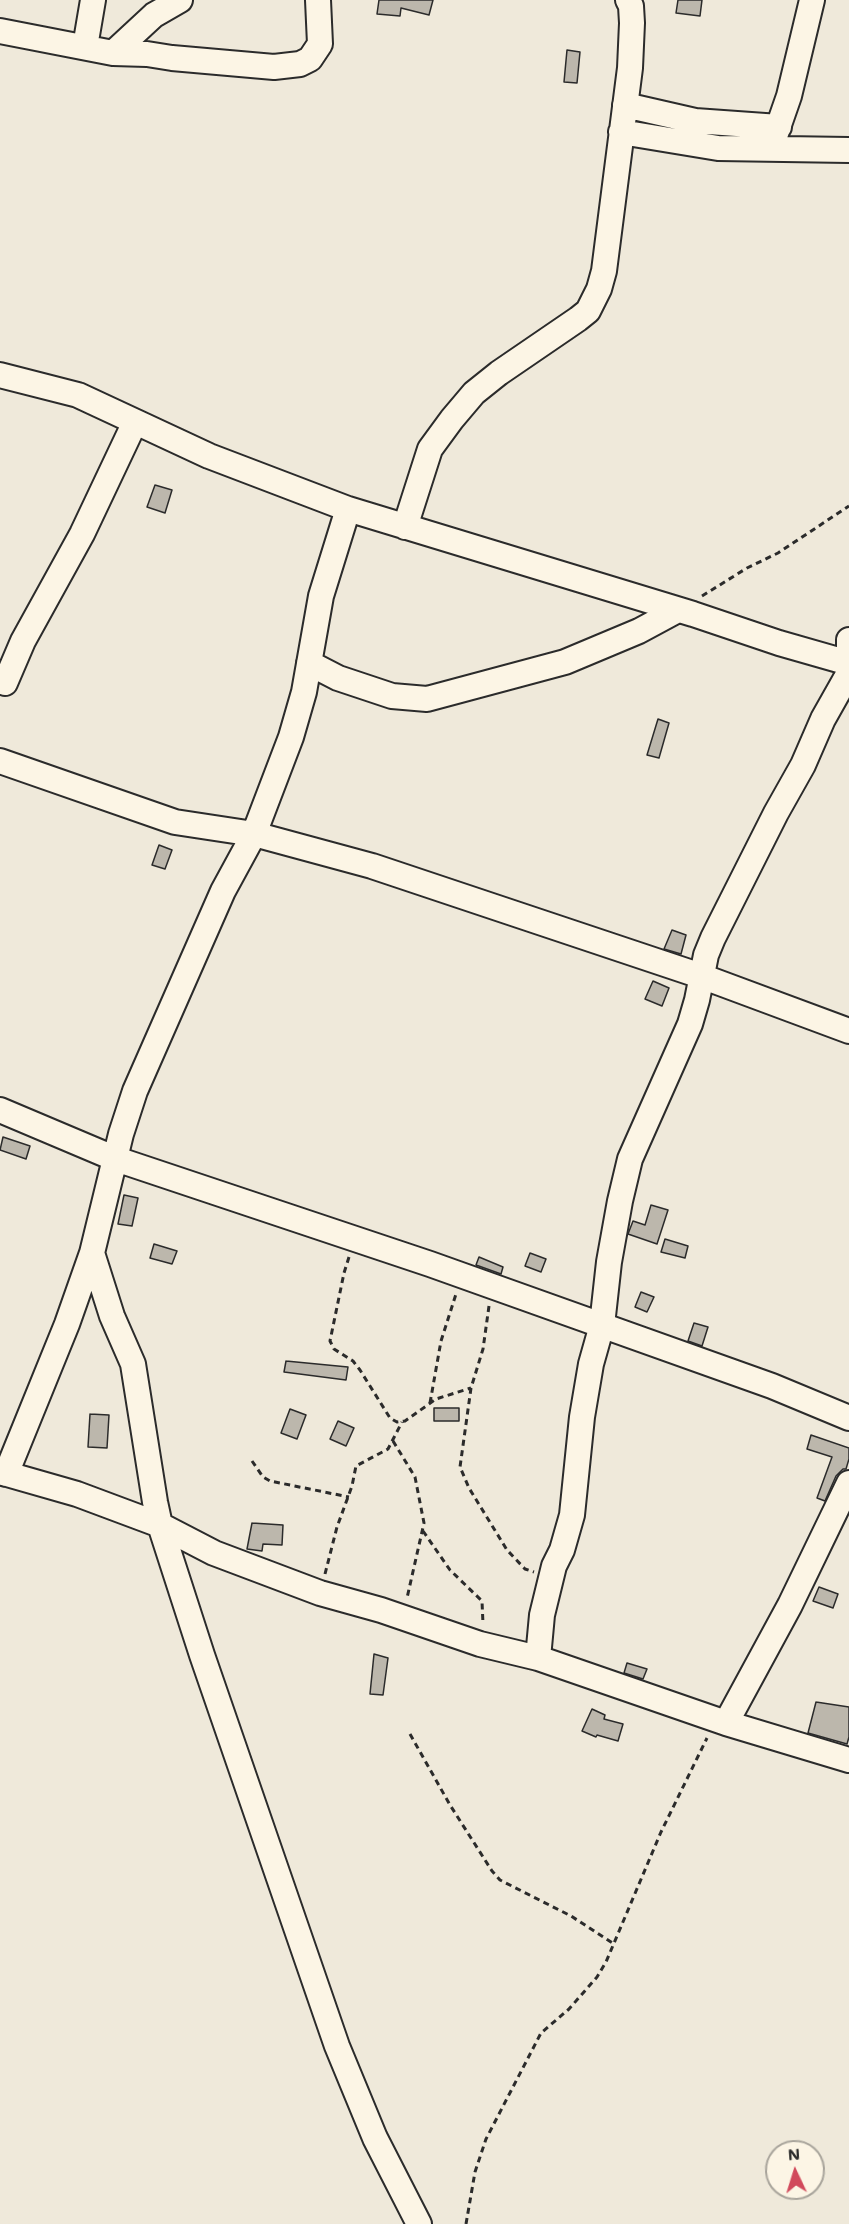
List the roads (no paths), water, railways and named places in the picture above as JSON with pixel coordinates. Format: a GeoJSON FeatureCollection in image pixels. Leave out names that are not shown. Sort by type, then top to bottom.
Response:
{"type":"FeatureCollection","features":[{"type":"Feature","properties":{"kind":"street"},"geometry":{"type":"LineString","coordinates":[[85,47],[93,0]]}},
{"type":"Feature","properties":{"kind":"street"},"geometry":{"type":"LineString","coordinates":[[113,53],[154,15],[180,0]]}},
{"type":"Feature","properties":{"kind":"street"},"geometry":{"type":"LineString","coordinates":[[0,31],[113,53],[147,54],[273,67],[300,64],[310,59],[320,44],[318,0]]}},
{"type":"Feature","properties":{"kind":"street"},"geometry":{"type":"LineString","coordinates":[[405,527],[430,449],[452,419],[474,393],[499,373],[578,319],[588,310],[594,300],[604,271],[630,68],[632,23],[631,6],[628,0]]}},
{"type":"Feature","properties":{"kind":"street"},"geometry":{"type":"LineString","coordinates":[[775,139],[789,96],[812,0]]}},
{"type":"Feature","properties":{"kind":"street"},"geometry":{"type":"LineString","coordinates":[[625,105],[775,139],[849,150]]}},
{"type":"Feature","properties":{"kind":"street"},"geometry":{"type":"LineString","coordinates":[[621,132],[718,148],[775,139]]}},
{"type":"Feature","properties":{"kind":"street"},"geometry":{"type":"LineString","coordinates":[[0,375],[78,395],[209,456],[348,509],[849,663]]}},
{"type":"Feature","properties":{"kind":"street"},"geometry":{"type":"LineString","coordinates":[[5,683],[23,641],[82,534],[135,422]]}},
{"type":"Feature","properties":{"kind":"street"},"geometry":{"type":"LineString","coordinates":[[348,509],[321,596],[304,692],[291,737],[254,834],[223,891],[135,1091],[121,1134],[92,1252],[67,1324],[3,1473],[76,1494],[160,1525],[214,1553],[320,1593],[480,1644],[538,1658],[720,1721],[849,1760]]}},
{"type":"Feature","properties":{"kind":"street"},"geometry":{"type":"LineString","coordinates":[[309,663],[338,678],[392,696],[427,699],[564,662],[639,631],[678,610]]}},
{"type":"Feature","properties":{"kind":"street"},"geometry":{"type":"LineString","coordinates":[[538,1658],[542,1614],[572,1515],[582,1417],[591,1364],[602,1325],[609,1262],[625,1176],[690,1024],[706,956],[713,938],[849,672],[849,640]]}},
{"type":"Feature","properties":{"kind":"street"},"geometry":{"type":"LineString","coordinates":[[0,761],[175,822],[254,834],[372,866],[701,976],[849,1031]]}},
{"type":"Feature","properties":{"kind":"street"},"geometry":{"type":"LineString","coordinates":[[0,1110],[116,1159],[462,1275],[772,1386],[849,1418]]}},
{"type":"Feature","properties":{"kind":"street"},"geometry":{"type":"LineString","coordinates":[[92,1252],[102,1289],[136,1378],[149,1470],[160,1525],[202,1655],[338,2046],[375,2138],[418,2224]]}},
{"type":"Feature","properties":{"kind":"street"},"geometry":{"type":"LineString","coordinates":[[720,1721],[790,1605],[849,1483]]}}]}
